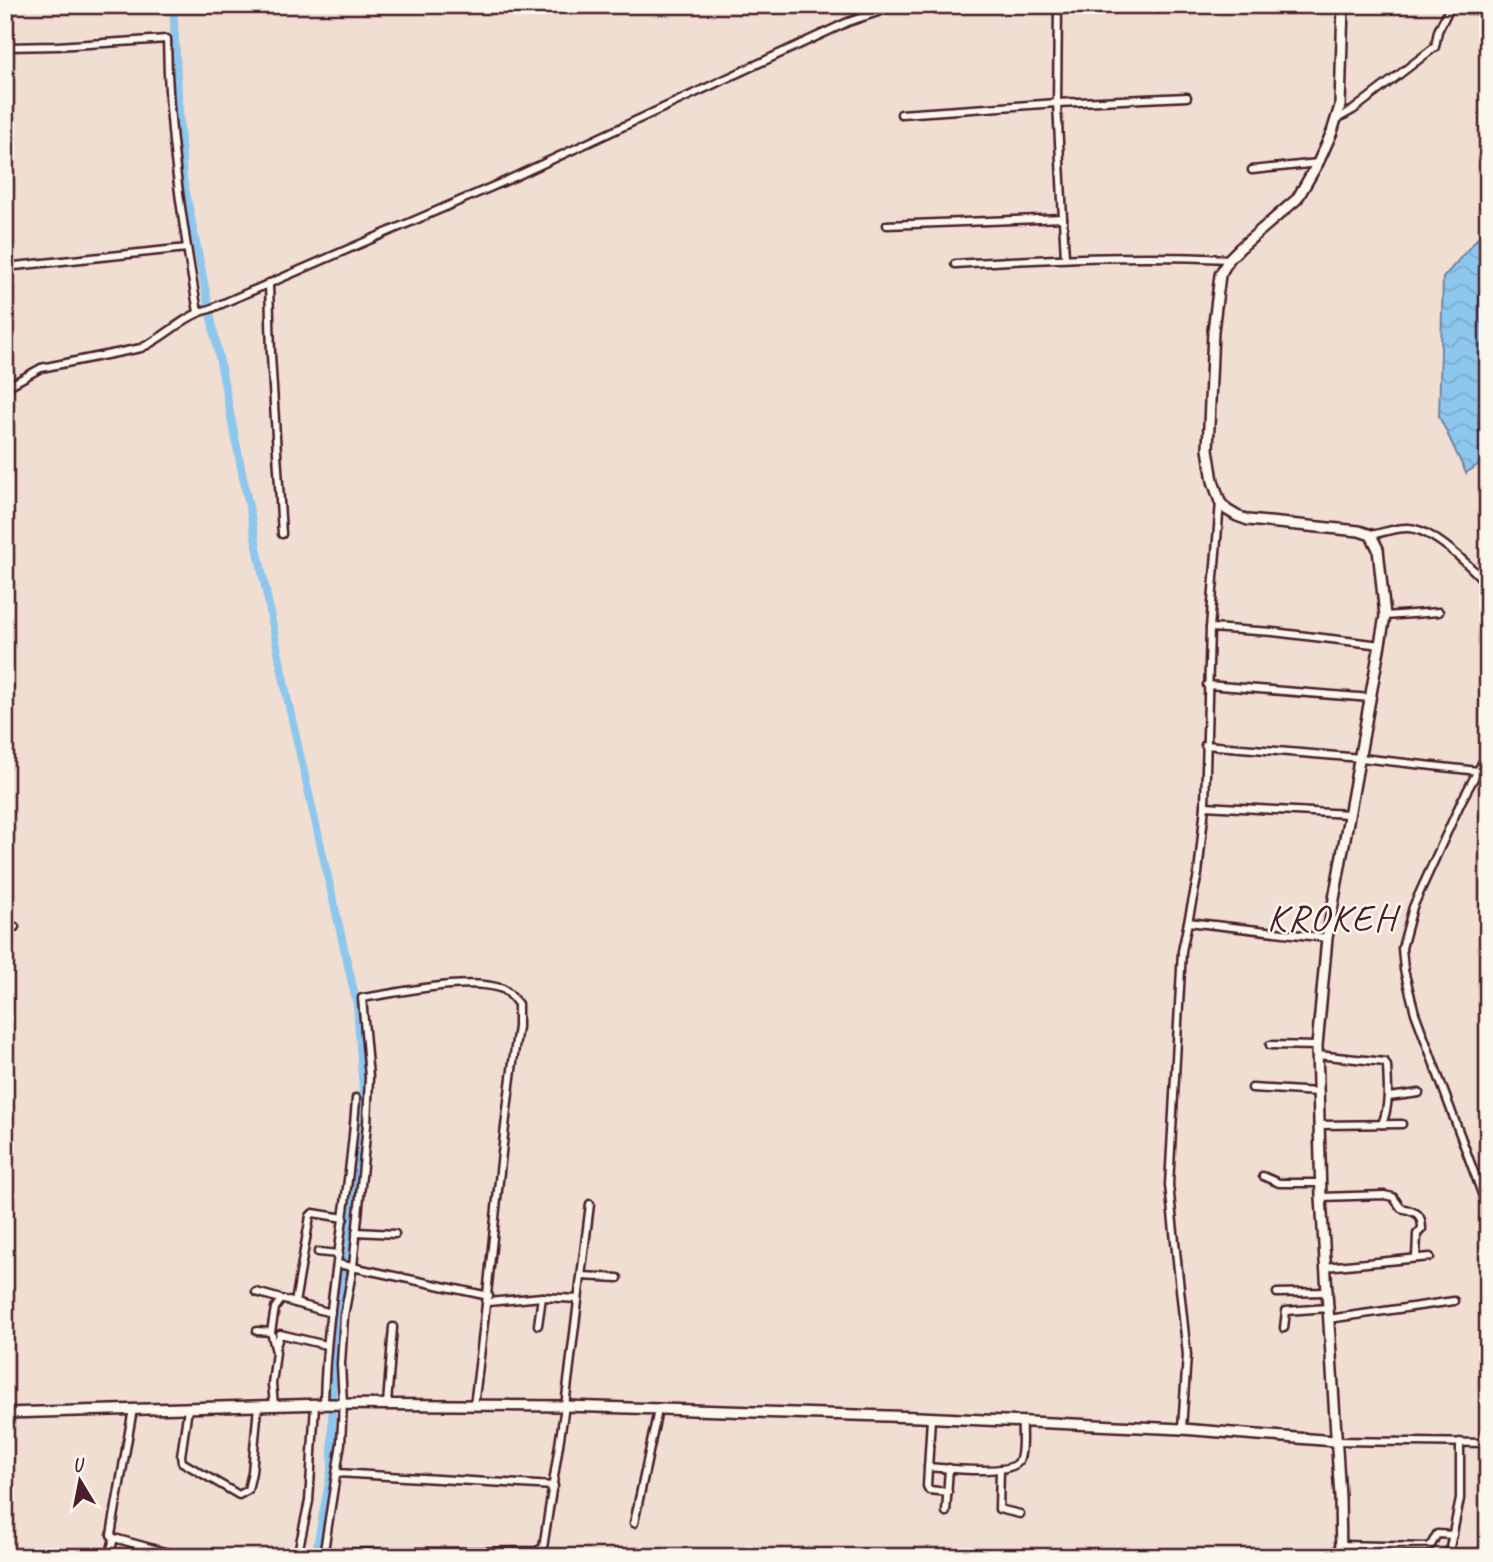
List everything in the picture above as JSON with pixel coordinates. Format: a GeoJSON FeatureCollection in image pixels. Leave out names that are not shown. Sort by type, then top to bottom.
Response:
{"type":"FeatureCollection","features":[{"type":"Feature","properties":{"kind":"street"},"geometry":{"type":"LineString","coordinates":[[5,388],[41,368],[141,348],[199,312],[510,179],[848,22],[899,5]]}},
{"type":"Feature","properties":{"kind":"street"},"geometry":{"type":"LineString","coordinates":[[1058,5],[1057,103],[1065,258]]}},
{"type":"Feature","properties":{"kind":"street"},"geometry":{"type":"LineString","coordinates":[[1343,5],[1341,92],[1337,119],[1318,163],[1297,199],[1240,247],[1220,275],[1213,331],[1208,449],[1213,481],[1220,502],[1227,510],[1248,520],[1359,531],[1371,535],[1408,528],[1423,532],[1446,546],[1488,585]]}},
{"type":"Feature","properties":{"kind":"street"},"geometry":{"type":"LineString","coordinates":[[1337,119],[1353,110],[1435,47],[1438,31],[1451,5]]}},
{"type":"Feature","properties":{"kind":"street"},"geometry":{"type":"LineString","coordinates":[[5,47],[167,40],[167,81],[174,159],[199,312]]}},
{"type":"Feature","properties":{"kind":"street"},"geometry":{"type":"LineString","coordinates":[[901,114],[1188,97]]}},
{"type":"Feature","properties":{"kind":"street"},"geometry":{"type":"LineString","coordinates":[[1252,170],[1318,163]]}},
{"type":"Feature","properties":{"kind":"street"},"geometry":{"type":"LineString","coordinates":[[887,225],[1063,218]]}},
{"type":"Feature","properties":{"kind":"street"},"geometry":{"type":"LineString","coordinates":[[5,267],[187,248]]}},
{"type":"Feature","properties":{"kind":"street"},"geometry":{"type":"LineString","coordinates":[[955,264],[1065,258],[1181,256],[1229,259]]}},
{"type":"Feature","properties":{"kind":"street"},"geometry":{"type":"LineString","coordinates":[[269,283],[282,534]]}},
{"type":"Feature","properties":{"kind":"street"},"geometry":{"type":"LineString","coordinates":[[1182,1429],[1187,1356],[1168,1185],[1182,951],[1198,874],[1205,806],[1210,628],[1220,502]]}},
{"type":"Feature","properties":{"kind":"street"},"geometry":{"type":"LineString","coordinates":[[1341,1557],[1321,1197],[1317,1050],[1327,938],[1385,616],[1378,549],[1371,535]]}},
{"type":"Feature","properties":{"kind":"street"},"geometry":{"type":"LineString","coordinates":[[1385,616],[1439,612]]}},
{"type":"Feature","properties":{"kind":"street"},"geometry":{"type":"LineString","coordinates":[[1210,628],[1273,632],[1381,645]]}},
{"type":"Feature","properties":{"kind":"street"},"geometry":{"type":"LineString","coordinates":[[1208,685],[1371,698]]}},
{"type":"Feature","properties":{"kind":"street"},"geometry":{"type":"LineString","coordinates":[[1205,745],[1478,771]]}},
{"type":"Feature","properties":{"kind":"street"},"geometry":{"type":"LineString","coordinates":[[1488,752],[1413,907],[1402,948],[1404,970],[1415,1013],[1488,1210]]}},
{"type":"Feature","properties":{"kind":"street"},"geometry":{"type":"LineString","coordinates":[[1205,806],[1349,814]]}},
{"type":"Feature","properties":{"kind":"street"},"geometry":{"type":"LineString","coordinates":[[1188,922],[1327,938]]}},
{"type":"Feature","properties":{"kind":"street"},"geometry":{"type":"LineString","coordinates":[[5,925],[15,927]]}},
{"type":"Feature","properties":{"kind":"street"},"geometry":{"type":"LineString","coordinates":[[474,1405],[519,1027],[518,1004],[505,989],[476,985],[451,985],[362,998],[369,1102],[353,1267],[344,1317],[337,1473],[323,1555],[540,1550],[544,1543],[554,1486],[590,1204]]}},
{"type":"Feature","properties":{"kind":"street"},"geometry":{"type":"LineString","coordinates":[[1270,1045],[1385,1062],[1389,1097],[1382,1124]]}},
{"type":"Feature","properties":{"kind":"street"},"geometry":{"type":"LineString","coordinates":[[1252,1088],[1318,1092]]}},
{"type":"Feature","properties":{"kind":"street"},"geometry":{"type":"LineString","coordinates":[[1389,1097],[1419,1093]]}},
{"type":"Feature","properties":{"kind":"street"},"geometry":{"type":"LineString","coordinates":[[297,1557],[309,1501],[356,1098]]}},
{"type":"Feature","properties":{"kind":"street"},"geometry":{"type":"LineString","coordinates":[[1319,1125],[1402,1124]]}},
{"type":"Feature","properties":{"kind":"street"},"geometry":{"type":"LineString","coordinates":[[1263,1176],[1279,1183],[1321,1183]]}},
{"type":"Feature","properties":{"kind":"street"},"geometry":{"type":"LineString","coordinates":[[1321,1197],[1384,1195],[1393,1197],[1401,1208],[1415,1211],[1422,1218],[1422,1228],[1417,1234],[1416,1258]]}},
{"type":"Feature","properties":{"kind":"street"},"geometry":{"type":"LineString","coordinates":[[295,1303],[310,1216],[313,1213],[344,1218]]}},
{"type":"Feature","properties":{"kind":"street"},"geometry":{"type":"LineString","coordinates":[[356,1231],[395,1234]]}},
{"type":"Feature","properties":{"kind":"street"},"geometry":{"type":"LineString","coordinates":[[318,1252],[339,1254]]}},
{"type":"Feature","properties":{"kind":"street"},"geometry":{"type":"LineString","coordinates":[[1325,1267],[1430,1257]]}},
{"type":"Feature","properties":{"kind":"street"},"geometry":{"type":"LineString","coordinates":[[338,1264],[488,1299],[578,1299]]}},
{"type":"Feature","properties":{"kind":"street"},"geometry":{"type":"LineString","coordinates":[[582,1276],[618,1278]]}},
{"type":"Feature","properties":{"kind":"street"},"geometry":{"type":"LineString","coordinates":[[256,1292],[331,1313]]}},
{"type":"Feature","properties":{"kind":"street"},"geometry":{"type":"LineString","coordinates":[[1277,1293],[1327,1292]]}},
{"type":"Feature","properties":{"kind":"street"},"geometry":{"type":"LineString","coordinates":[[538,1325],[542,1297]]}},
{"type":"Feature","properties":{"kind":"street"},"geometry":{"type":"LineString","coordinates":[[275,1349],[271,1332],[275,1308],[282,1300]]}},
{"type":"Feature","properties":{"kind":"street"},"geometry":{"type":"LineString","coordinates":[[1328,1320],[1454,1301]]}},
{"type":"Feature","properties":{"kind":"street"},"geometry":{"type":"LineString","coordinates":[[1284,1328],[1286,1311],[1328,1308]]}},
{"type":"Feature","properties":{"kind":"street"},"geometry":{"type":"LineString","coordinates":[[387,1405],[393,1327]]}},
{"type":"Feature","properties":{"kind":"street"},"geometry":{"type":"LineString","coordinates":[[257,1331],[271,1332]]}},
{"type":"Feature","properties":{"kind":"street"},"geometry":{"type":"LineString","coordinates":[[274,1405],[272,1384],[275,1349],[280,1334],[326,1345]]}},
{"type":"Feature","properties":{"kind":"street"},"geometry":{"type":"LineString","coordinates":[[5,1413],[321,1404],[565,1406],[1182,1429],[1335,1441],[1488,1443]]}},
{"type":"Feature","properties":{"kind":"street"},"geometry":{"type":"LineString","coordinates":[[188,1408],[182,1462],[239,1495],[247,1490],[253,1472],[258,1406]]}},
{"type":"Feature","properties":{"kind":"street"},"geometry":{"type":"LineString","coordinates":[[109,1557],[114,1538],[110,1531],[133,1409]]}},
{"type":"Feature","properties":{"kind":"street"},"geometry":{"type":"LineString","coordinates":[[634,1523],[658,1410]]}},
{"type":"Feature","properties":{"kind":"street"},"geometry":{"type":"LineString","coordinates":[[931,1418],[927,1480],[929,1490],[948,1492]]}},
{"type":"Feature","properties":{"kind":"street"},"geometry":{"type":"LineString","coordinates":[[928,1467],[1000,1469],[1013,1466],[1019,1461],[1022,1422]]}},
{"type":"Feature","properties":{"kind":"street"},"geometry":{"type":"LineString","coordinates":[[1448,1557],[1460,1499],[1460,1442]]}},
{"type":"Feature","properties":{"kind":"street"},"geometry":{"type":"LineString","coordinates":[[946,1512],[949,1468]]}},
{"type":"Feature","properties":{"kind":"street"},"geometry":{"type":"LineString","coordinates":[[1000,1469],[999,1509],[1020,1514]]}},
{"type":"Feature","properties":{"kind":"street"},"geometry":{"type":"LineString","coordinates":[[337,1473],[554,1486]]}},
{"type":"Feature","properties":{"kind":"street"},"geometry":{"type":"LineString","coordinates":[[1341,1545],[1426,1547],[1431,1545],[1437,1534],[1453,1535]]}},
{"type":"Feature","properties":{"kind":"street"},"geometry":{"type":"LineString","coordinates":[[114,1538],[183,1557]]}},
{"type":"Feature","properties":{"kind":"water"},"geometry":{"type":"Polygon","coordinates":[[[1488,226],[1488,289],[1478,425],[1488,430],[1488,458],[1466,473],[1439,416],[1443,278],[1488,226]]]}},
{"type":"Feature","properties":{"kind":"waterway"},"geometry":{"type":"LineString","coordinates":[[173,5],[183,178],[289,706],[357,1005],[365,1117],[332,1356],[332,1466],[315,1557]]}},
{"type":"Feature","properties":{"kind":"district","name":"KROKEH"},"geometry":{"type":"Point","coordinates":[1332,917]}}]}
